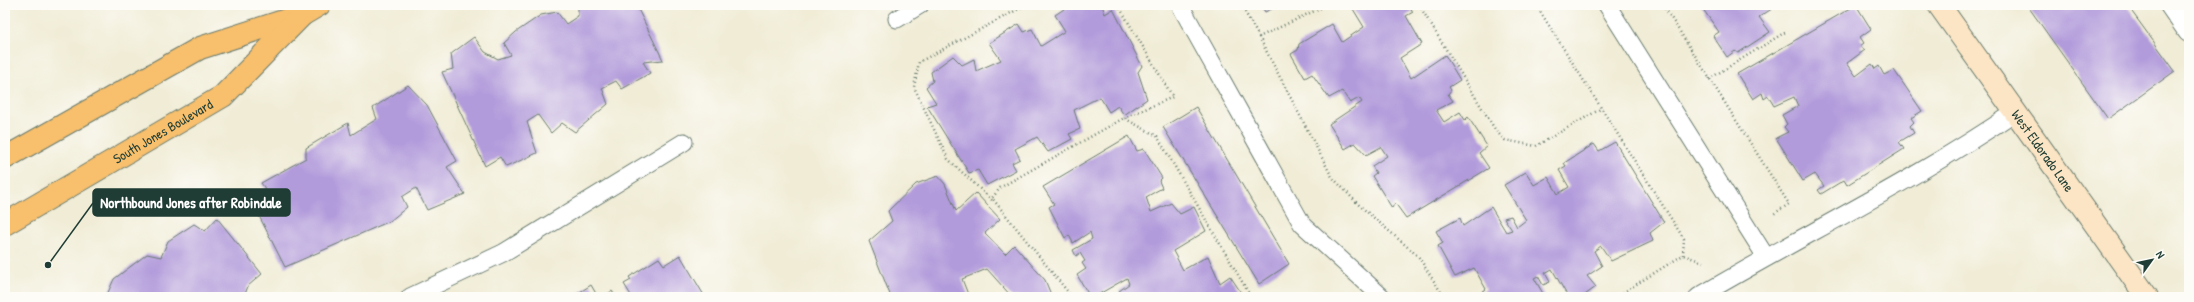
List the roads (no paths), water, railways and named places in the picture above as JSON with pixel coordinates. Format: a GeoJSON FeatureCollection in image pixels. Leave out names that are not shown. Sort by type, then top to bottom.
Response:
{"type":"FeatureCollection","features":[{"type":"Feature","properties":{"kind":"main road","name":"South Jones Boulevard"},"geometry":{"type":"LineString","coordinates":[[5,158],[200,48],[310,10]]}},
{"type":"Feature","properties":{"kind":"main road","name":"South Jones Boulevard"},"geometry":{"type":"LineString","coordinates":[[5,224],[223,96],[310,10]]}},
{"type":"Feature","properties":{"kind":"street","name":"West Eldorado Lane"},"geometry":{"type":"LineString","coordinates":[[1939,5],[2147,297]]}},
{"type":"Feature","properties":{"kind":"street"},"geometry":{"type":"LineString","coordinates":[[2171,5],[2189,31]]}},
{"type":"Feature","properties":{"kind":"lane"},"geometry":{"type":"LineString","coordinates":[[897,19],[920,5]]}},
{"type":"Feature","properties":{"kind":"lane"},"geometry":{"type":"LineString","coordinates":[[1180,5],[1302,224],[1382,297]]}},
{"type":"Feature","properties":{"kind":"lane"},"geometry":{"type":"LineString","coordinates":[[1606,5],[1766,257]]}},
{"type":"Feature","properties":{"kind":"lane"},"geometry":{"type":"LineString","coordinates":[[1698,297],[1766,257],[1962,148],[2015,112]]}},
{"type":"Feature","properties":{"kind":"lane"},"geometry":{"type":"LineString","coordinates":[[410,297],[503,253],[684,142]]}},
{"type":"Feature","properties":{"kind":"place","name":"Northbound Jones after Robindale"},"geometry":{"type":"Point","coordinates":[48,265]}}]}
